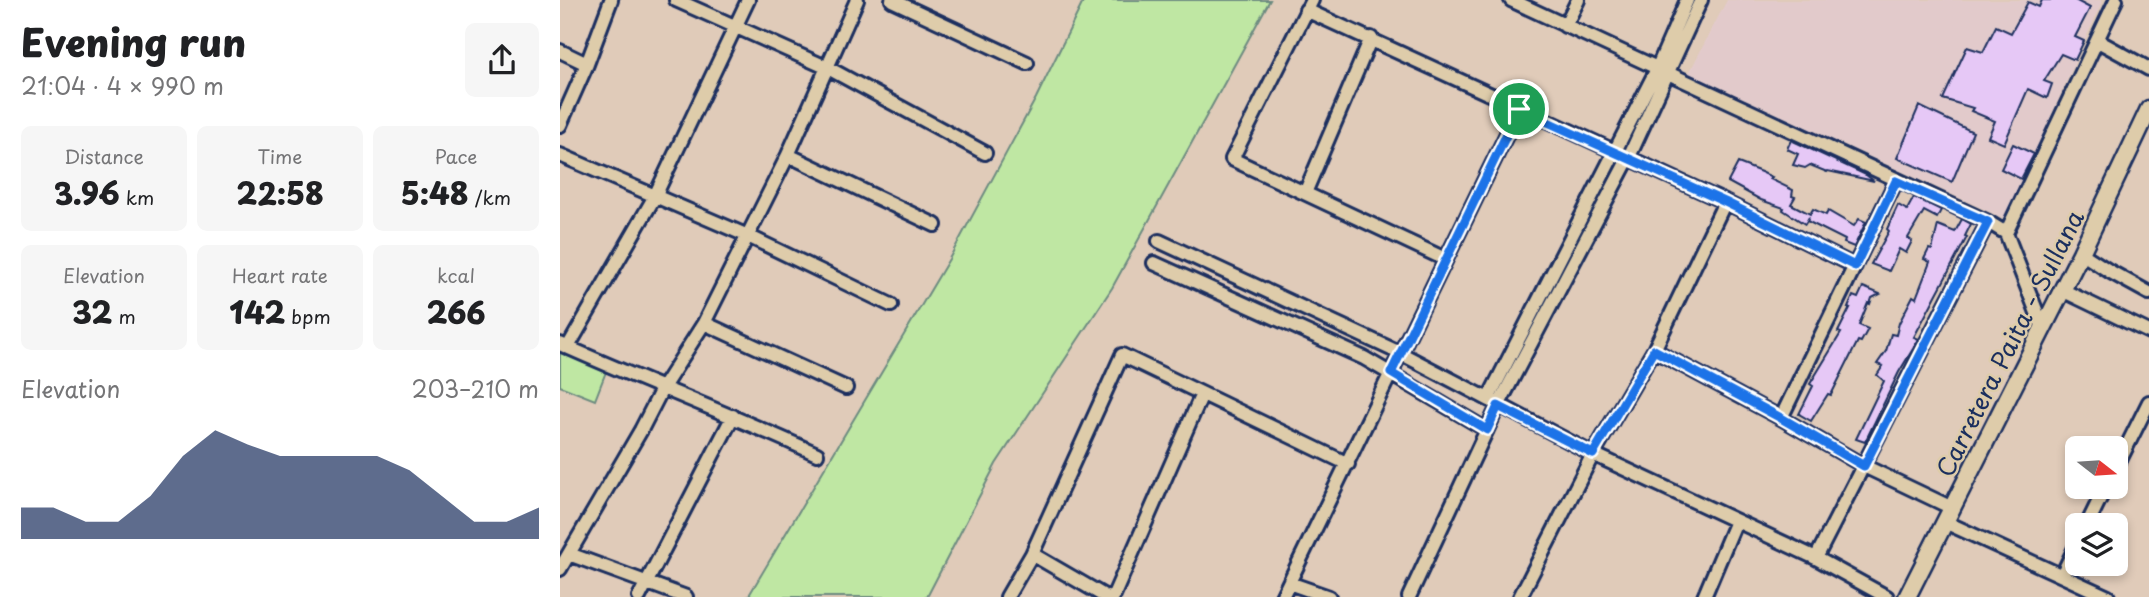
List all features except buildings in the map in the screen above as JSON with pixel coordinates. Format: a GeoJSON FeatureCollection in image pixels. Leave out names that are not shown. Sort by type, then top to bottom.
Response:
{"type":"FeatureCollection","features":[{"type":"Feature","properties":{"kind":"main road","name":"Carretera Paita - Sullana"},"geometry":{"type":"LineString","coordinates":[[1907,597],[2081,253],[2149,109]]}},
{"type":"Feature","properties":{"kind":"street"},"geometry":{"type":"LineString","coordinates":[[560,125],[611,0]]}},
{"type":"Feature","properties":{"kind":"street"},"geometry":{"type":"LineString","coordinates":[[676,0],[828,68],[985,153]]}},
{"type":"Feature","properties":{"kind":"street"},"geometry":{"type":"LineString","coordinates":[[748,0],[655,197],[564,346],[817,454]]}},
{"type":"Feature","properties":{"kind":"street"},"geometry":{"type":"LineString","coordinates":[[560,569],[662,389],[704,323],[788,155],[857,0]]}},
{"type":"Feature","properties":{"kind":"street"},"geometry":{"type":"LineString","coordinates":[[892,0],[1027,63]]}},
{"type":"Feature","properties":{"kind":"street"},"geometry":{"type":"LineString","coordinates":[[1511,0],[1988,222],[2006,233],[2043,328]]}},
{"type":"Feature","properties":{"kind":"street"},"geometry":{"type":"LineString","coordinates":[[1565,26],[1578,0]]}},
{"type":"Feature","properties":{"kind":"street"},"geometry":{"type":"LineString","coordinates":[[1493,402],[1628,159],[1686,0]]}},
{"type":"Feature","properties":{"kind":"street"},"geometry":{"type":"LineString","coordinates":[[1409,597],[1487,430],[1493,402],[1615,153],[1701,0]]}},
{"type":"Feature","properties":{"kind":"street"},"geometry":{"type":"LineString","coordinates":[[2006,233],[2116,0]]}},
{"type":"Feature","properties":{"kind":"street"},"geometry":{"type":"LineString","coordinates":[[1445,259],[1232,159],[1309,5],[1519,109],[1725,202],[1855,266]]}},
{"type":"Feature","properties":{"kind":"street"},"geometry":{"type":"LineString","coordinates":[[1305,193],[1371,38]]}},
{"type":"Feature","properties":{"kind":"street"},"geometry":{"type":"LineString","coordinates":[[2098,41],[2149,69]]}},
{"type":"Feature","properties":{"kind":"street"},"geometry":{"type":"LineString","coordinates":[[560,51],[587,64]]}},
{"type":"Feature","properties":{"kind":"street"},"geometry":{"type":"LineString","coordinates":[[1282,597],[1519,109]]}},
{"type":"Feature","properties":{"kind":"street"},"geometry":{"type":"LineString","coordinates":[[560,155],[748,236],[891,304]]}},
{"type":"Feature","properties":{"kind":"street"},"geometry":{"type":"LineString","coordinates":[[788,155],[935,225]]}},
{"type":"Feature","properties":{"kind":"street"},"geometry":{"type":"LineString","coordinates":[[1781,418],[1896,181]]}},
{"type":"Feature","properties":{"kind":"street"},"geometry":{"type":"LineString","coordinates":[[1520,597],[1593,454],[1654,350],[1725,202]]}},
{"type":"Feature","properties":{"kind":"street"},"geometry":{"type":"LineString","coordinates":[[1816,558],[1988,222]]}},
{"type":"Feature","properties":{"kind":"street"},"geometry":{"type":"LineString","coordinates":[[1159,241],[1400,353],[1593,454],[1816,558],[1887,597]]}},
{"type":"Feature","properties":{"kind":"street"},"geometry":{"type":"LineString","coordinates":[[2081,253],[2149,293]]}},
{"type":"Feature","properties":{"kind":"street"},"geometry":{"type":"LineString","coordinates":[[1154,263],[1364,358],[1487,430]]}},
{"type":"Feature","properties":{"kind":"street"},"geometry":{"type":"LineString","coordinates":[[2062,290],[2149,332]]}},
{"type":"Feature","properties":{"kind":"street"},"geometry":{"type":"LineString","coordinates":[[704,323],[846,388]]}},
{"type":"Feature","properties":{"kind":"street"},"geometry":{"type":"LineString","coordinates":[[1654,350],[1781,418],[1949,515],[2108,597]]}},
{"type":"Feature","properties":{"kind":"street"},"geometry":{"type":"LineString","coordinates":[[1007,597],[1032,554],[1122,355],[1348,464]]}},
{"type":"Feature","properties":{"kind":"street"},"geometry":{"type":"LineString","coordinates":[[1113,597],[1202,394]]}},
{"type":"Feature","properties":{"kind":"street"},"geometry":{"type":"LineString","coordinates":[[2128,444],[2149,402]]}},
{"type":"Feature","properties":{"kind":"street"},"geometry":{"type":"LineString","coordinates":[[639,597],[733,416]]}},
{"type":"Feature","properties":{"kind":"street"},"geometry":{"type":"LineString","coordinates":[[1704,597],[1736,521]]}},
{"type":"Feature","properties":{"kind":"street"},"geometry":{"type":"LineString","coordinates":[[569,554],[687,597]]}},
{"type":"Feature","properties":{"kind":"street"},"geometry":{"type":"LineString","coordinates":[[1032,554],[1106,597]]}},
{"type":"Feature","properties":{"kind":"street"},"geometry":{"type":"LineString","coordinates":[[2062,575],[2065,569]]}},
{"type":"Feature","properties":{"kind":"street"},"geometry":{"type":"LineString","coordinates":[[1289,583],[1329,597]]}},
{"type":"Feature","properties":{"kind":"shaded area"},"geometry":{"type":"Polygon","coordinates":[[[1727,0],[2103,0],[2005,219],[1689,73],[1727,0]]]}},
{"type":"Feature","properties":{"kind":"green space"},"geometry":{"type":"Polygon","coordinates":[[[1084,0],[1270,0],[1112,288],[996,464],[927,597],[748,597],[949,259],[1036,98],[1084,0]]]}},
{"type":"Feature","properties":{"kind":"green space"},"geometry":{"type":"Polygon","coordinates":[[[560,351],[607,369],[595,400],[560,386],[560,351]]]}},
{"type":"Feature","properties":{"kind":"route"},"geometry":{"type":"LineString","coordinates":[[1519,109],[1725,202],[1855,266],[1896,181],[1988,222],[1864,466],[1654,350],[1593,454],[1498,406],[1487,430],[1391,373],[1519,109]]}}]}
